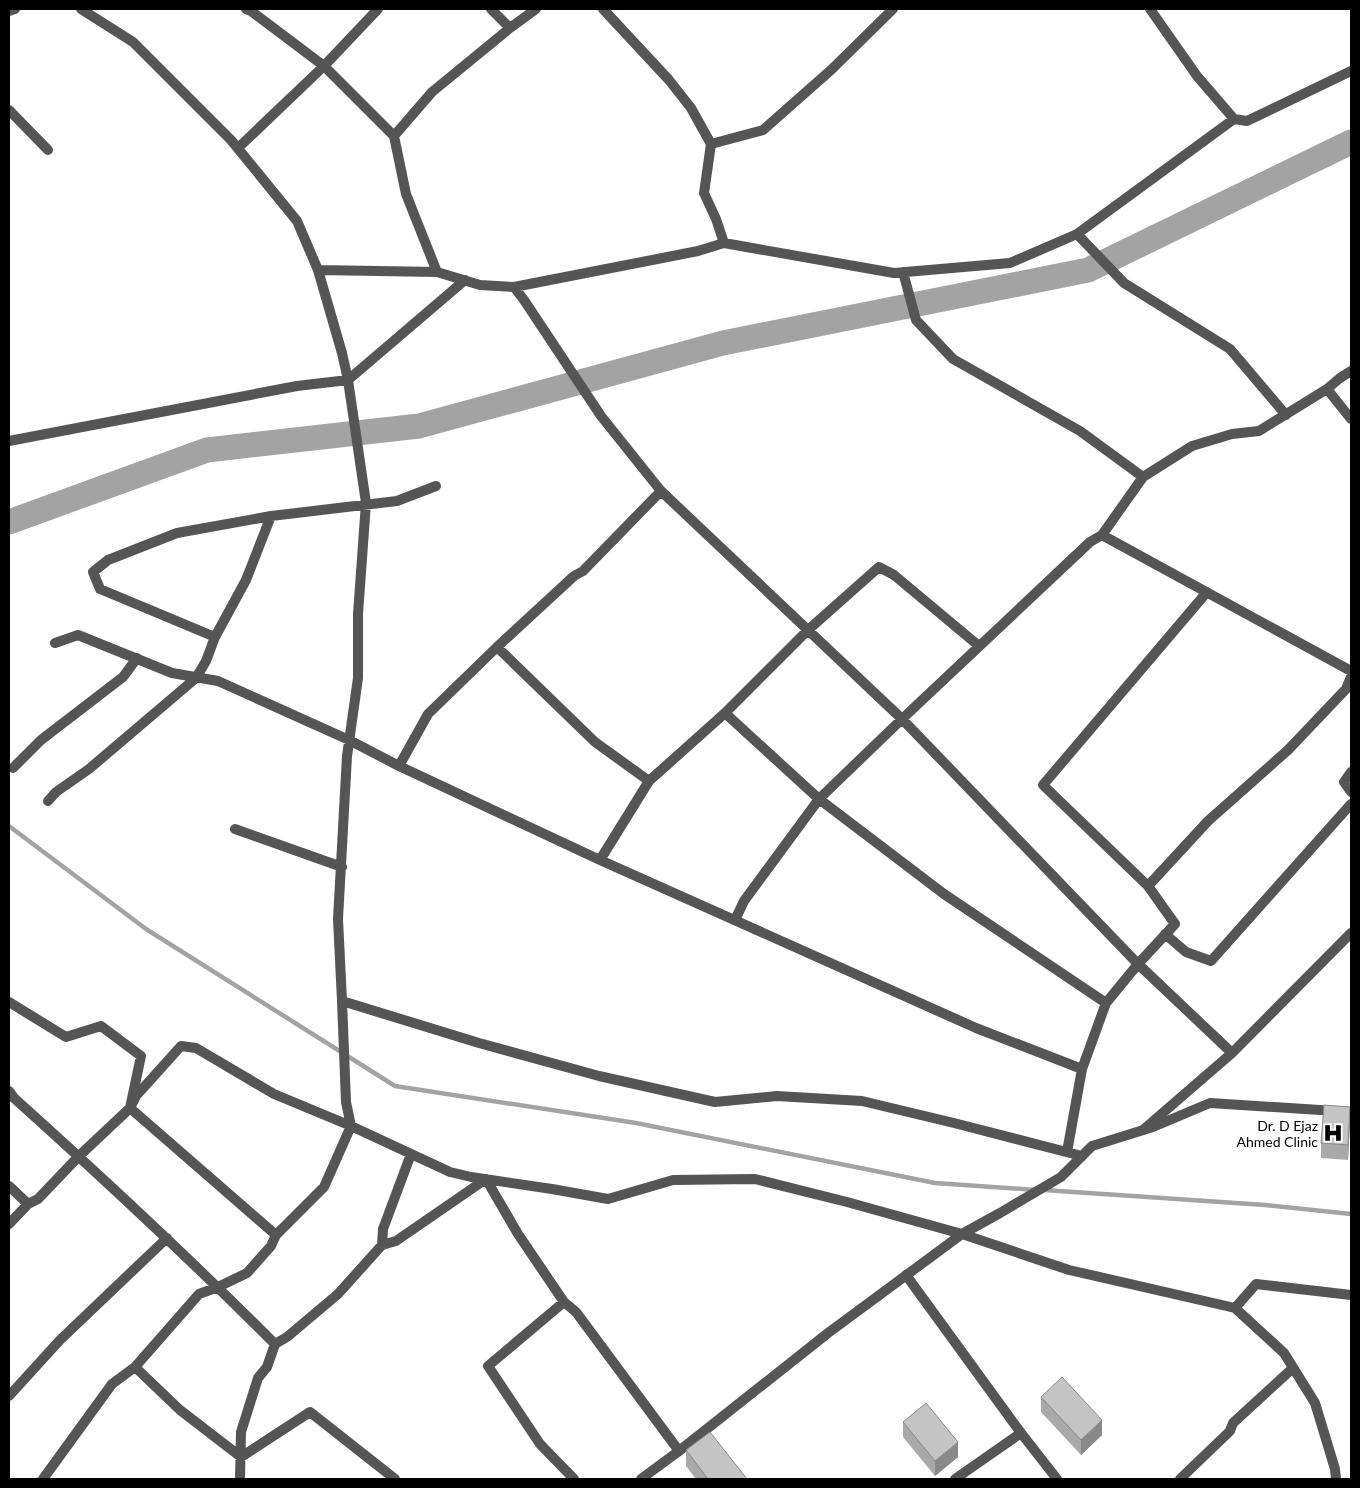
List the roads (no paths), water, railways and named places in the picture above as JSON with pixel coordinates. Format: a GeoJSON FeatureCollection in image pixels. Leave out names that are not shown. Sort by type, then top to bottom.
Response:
{"type":"FeatureCollection","features":[{"type":"Feature","properties":{"kind":"street"},"geometry":{"type":"LineString","coordinates":[[9,11],[15,9]]}},
{"type":"Feature","properties":{"kind":"street"},"geometry":{"type":"LineString","coordinates":[[43,1479],[112,1384],[135,1367],[199,1294],[246,1273],[271,1246],[276,1235],[324,1187],[351,1126],[346,1102],[338,919],[347,756],[358,678],[358,614],[366,504],[348,380],[342,353],[318,270],[297,221],[231,140],[133,42],[81,9]]}},
{"type":"Feature","properties":{"kind":"street"},"geometry":{"type":"LineString","coordinates":[[246,9],[324,66],[394,136],[406,194],[437,272]]}},
{"type":"Feature","properties":{"kind":"street"},"geometry":{"type":"LineString","coordinates":[[238,148],[324,66],[378,9]]}},
{"type":"Feature","properties":{"kind":"street"},"geometry":{"type":"LineString","coordinates":[[491,9],[510,28]]}},
{"type":"Feature","properties":{"kind":"street"},"geometry":{"type":"LineString","coordinates":[[394,136],[432,92],[536,9]]}},
{"type":"Feature","properties":{"kind":"street"},"geometry":{"type":"LineString","coordinates":[[605,9],[691,108],[711,144],[704,193],[724,243]]}},
{"type":"Feature","properties":{"kind":"street"},"geometry":{"type":"LineString","coordinates":[[711,144],[763,130],[831,70],[892,9]]}},
{"type":"Feature","properties":{"kind":"street"},"geometry":{"type":"LineString","coordinates":[[1150,9],[1197,76],[1234,119],[1247,121],[1351,71]]}},
{"type":"Feature","properties":{"kind":"street"},"geometry":{"type":"LineString","coordinates":[[9,110],[48,150]]}},
{"type":"Feature","properties":{"kind":"street"},"geometry":{"type":"LineString","coordinates":[[318,270],[437,272],[480,285],[514,287],[698,252],[724,243],[894,273],[1010,263],[1077,234],[1234,119]]}},
{"type":"Feature","properties":{"kind":"street"},"geometry":{"type":"LineString","coordinates":[[1077,234],[1124,283],[1230,349],[1286,415]]}},
{"type":"Feature","properties":{"kind":"street"},"geometry":{"type":"LineString","coordinates":[[904,272],[916,320],[953,359],[1080,431],[1143,477]]}},
{"type":"Feature","properties":{"kind":"street"},"geometry":{"type":"LineString","coordinates":[[9,442],[296,386],[348,380],[465,280]]}},
{"type":"Feature","properties":{"kind":"street"},"geometry":{"type":"LineString","coordinates":[[514,287],[601,416],[661,491],[902,719],[1138,964],[1232,1053]]}},
{"type":"Feature","properties":{"kind":"street"},"geometry":{"type":"LineString","coordinates":[[735,920],[744,901],[819,799],[1090,542],[1102,535],[1143,477],[1192,446],[1232,434],[1259,431],[1327,389],[1351,371]]}},
{"type":"Feature","properties":{"kind":"street"},"geometry":{"type":"LineString","coordinates":[[1327,389],[1351,419]]}},
{"type":"Feature","properties":{"kind":"street"},"geometry":{"type":"LineString","coordinates":[[215,637],[100,589],[93,572],[108,560],[176,533],[271,516],[397,501],[436,486]]}},
{"type":"Feature","properties":{"kind":"street"},"geometry":{"type":"LineString","coordinates":[[399,766],[428,714],[574,576],[584,571],[661,491]]}},
{"type":"Feature","properties":{"kind":"street"},"geometry":{"type":"LineString","coordinates":[[48,802],[56,792],[89,769],[196,678],[206,661],[215,637],[246,580],[271,516]]}},
{"type":"Feature","properties":{"kind":"street"},"geometry":{"type":"LineString","coordinates":[[1102,535],[1351,671]]}},
{"type":"Feature","properties":{"kind":"street"},"geometry":{"type":"LineString","coordinates":[[600,860],[649,781],[725,713],[808,630],[879,567],[894,576],[979,646]]}},
{"type":"Feature","properties":{"kind":"street"},"geometry":{"type":"LineString","coordinates":[[1067,1152],[1082,1069],[1106,1004],[1138,964],[1175,924],[1148,886],[1043,785],[1207,592]]}},
{"type":"Feature","properties":{"kind":"street"},"geometry":{"type":"LineString","coordinates":[[55,643],[78,635],[172,673],[218,681],[349,740],[399,766],[600,860],[976,1028],[1082,1069]]}},
{"type":"Feature","properties":{"kind":"street"},"geometry":{"type":"LineString","coordinates":[[497,647],[595,742],[649,781]]}},
{"type":"Feature","properties":{"kind":"street"},"geometry":{"type":"LineString","coordinates":[[13,768],[41,740],[123,677],[137,658]]}},
{"type":"Feature","properties":{"kind":"street"},"geometry":{"type":"LineString","coordinates":[[1148,886],[1208,821],[1288,750],[1346,689],[1351,677]]}},
{"type":"Feature","properties":{"kind":"street"},"geometry":{"type":"LineString","coordinates":[[725,713],[819,799],[944,894],[1106,1004]]}},
{"type":"Feature","properties":{"kind":"street"},"geometry":{"type":"LineString","coordinates":[[1351,772],[1344,782],[1351,792]]}},
{"type":"Feature","properties":{"kind":"street"},"geometry":{"type":"LineString","coordinates":[[1165,934],[1186,952],[1211,961],[1351,804]]}},
{"type":"Feature","properties":{"kind":"street"},"geometry":{"type":"LineString","coordinates":[[235,829],[342,867]]}},
{"type":"Feature","properties":{"kind":"street"},"geometry":{"type":"LineString","coordinates":[[1142,1130],[1232,1053],[1351,933]]}},
{"type":"Feature","properties":{"kind":"street"},"geometry":{"type":"LineString","coordinates":[[342,1001],[480,1043],[599,1076],[715,1102],[777,1096],[862,1101],[1082,1156]]}},
{"type":"Feature","properties":{"kind":"street"},"geometry":{"type":"LineString","coordinates":[[9,1002],[66,1038],[101,1026],[141,1056],[130,1108]]}},
{"type":"Feature","properties":{"kind":"street"},"geometry":{"type":"LineString","coordinates":[[9,1224],[28,1204],[38,1199],[79,1156],[130,1108],[136,1096],[181,1046],[196,1048],[274,1094],[351,1126],[450,1172],[608,1200],[673,1180],[755,1179],[962,1234],[1069,1270],[1235,1308],[1284,1353],[1315,1403],[1336,1479]]}},
{"type":"Feature","properties":{"kind":"street"},"geometry":{"type":"LineString","coordinates":[[9,1092],[167,1238],[275,1344]]}},
{"type":"Feature","properties":{"kind":"street"},"geometry":{"type":"LineString","coordinates":[[641,1479],[828,1332],[962,1234],[1060,1177],[1092,1146],[1142,1130],[1210,1103],[1351,1112]]}},
{"type":"Feature","properties":{"kind":"street"},"geometry":{"type":"LineString","coordinates":[[130,1108],[276,1235]]}},
{"type":"Feature","properties":{"kind":"street"},"geometry":{"type":"LineString","coordinates":[[382,1245],[383,1229],[411,1154]]}},
{"type":"Feature","properties":{"kind":"street"},"geometry":{"type":"LineString","coordinates":[[240,1479],[241,1432],[258,1378],[267,1367],[275,1344],[287,1337],[338,1294],[382,1245],[396,1241],[486,1179]]}},
{"type":"Feature","properties":{"kind":"street"},"geometry":{"type":"LineString","coordinates":[[486,1179],[518,1234],[564,1302],[576,1312],[679,1451]]}},
{"type":"Feature","properties":{"kind":"street"},"geometry":{"type":"LineString","coordinates":[[9,1186],[28,1204]]}},
{"type":"Feature","properties":{"kind":"street"},"geometry":{"type":"LineString","coordinates":[[9,1396],[60,1340],[167,1238]]}},
{"type":"Feature","properties":{"kind":"street"},"geometry":{"type":"LineString","coordinates":[[906,1275],[1020,1433],[1057,1479]]}},
{"type":"Feature","properties":{"kind":"street"},"geometry":{"type":"LineString","coordinates":[[1235,1308],[1256,1284],[1351,1294]]}},
{"type":"Feature","properties":{"kind":"street"},"geometry":{"type":"LineString","coordinates":[[564,1302],[488,1366],[540,1444],[574,1479]]}},
{"type":"Feature","properties":{"kind":"street"},"geometry":{"type":"LineString","coordinates":[[135,1367],[180,1410],[241,1457]]}},
{"type":"Feature","properties":{"kind":"street"},"geometry":{"type":"LineString","coordinates":[[1180,1479],[1230,1431],[1233,1423],[1293,1368]]}},
{"type":"Feature","properties":{"kind":"street"},"geometry":{"type":"LineString","coordinates":[[241,1457],[310,1412],[395,1479]]}},
{"type":"Feature","properties":{"kind":"street"},"geometry":{"type":"LineString","coordinates":[[955,1479],[1020,1433]]}},
{"type":"Feature","properties":{"kind":"waterway"},"geometry":{"type":"LineString","coordinates":[[9,522],[207,450],[419,426],[723,343],[1088,270],[1351,142]]}},
{"type":"Feature","properties":{"kind":"waterway"},"geometry":{"type":"LineString","coordinates":[[9,826],[146,929],[395,1086],[636,1123],[935,1183],[1036,1190]]}},
{"type":"Feature","properties":{"kind":"waterway"},"geometry":{"type":"LineString","coordinates":[[1044,1190],[1265,1205],[1351,1214]]}},
{"type":"Feature","properties":{"kind":"place","name":"Dr. D Ejaz Ahmed Clinic"},"geometry":{"type":"Point","coordinates":[1333,1133]}}]}
